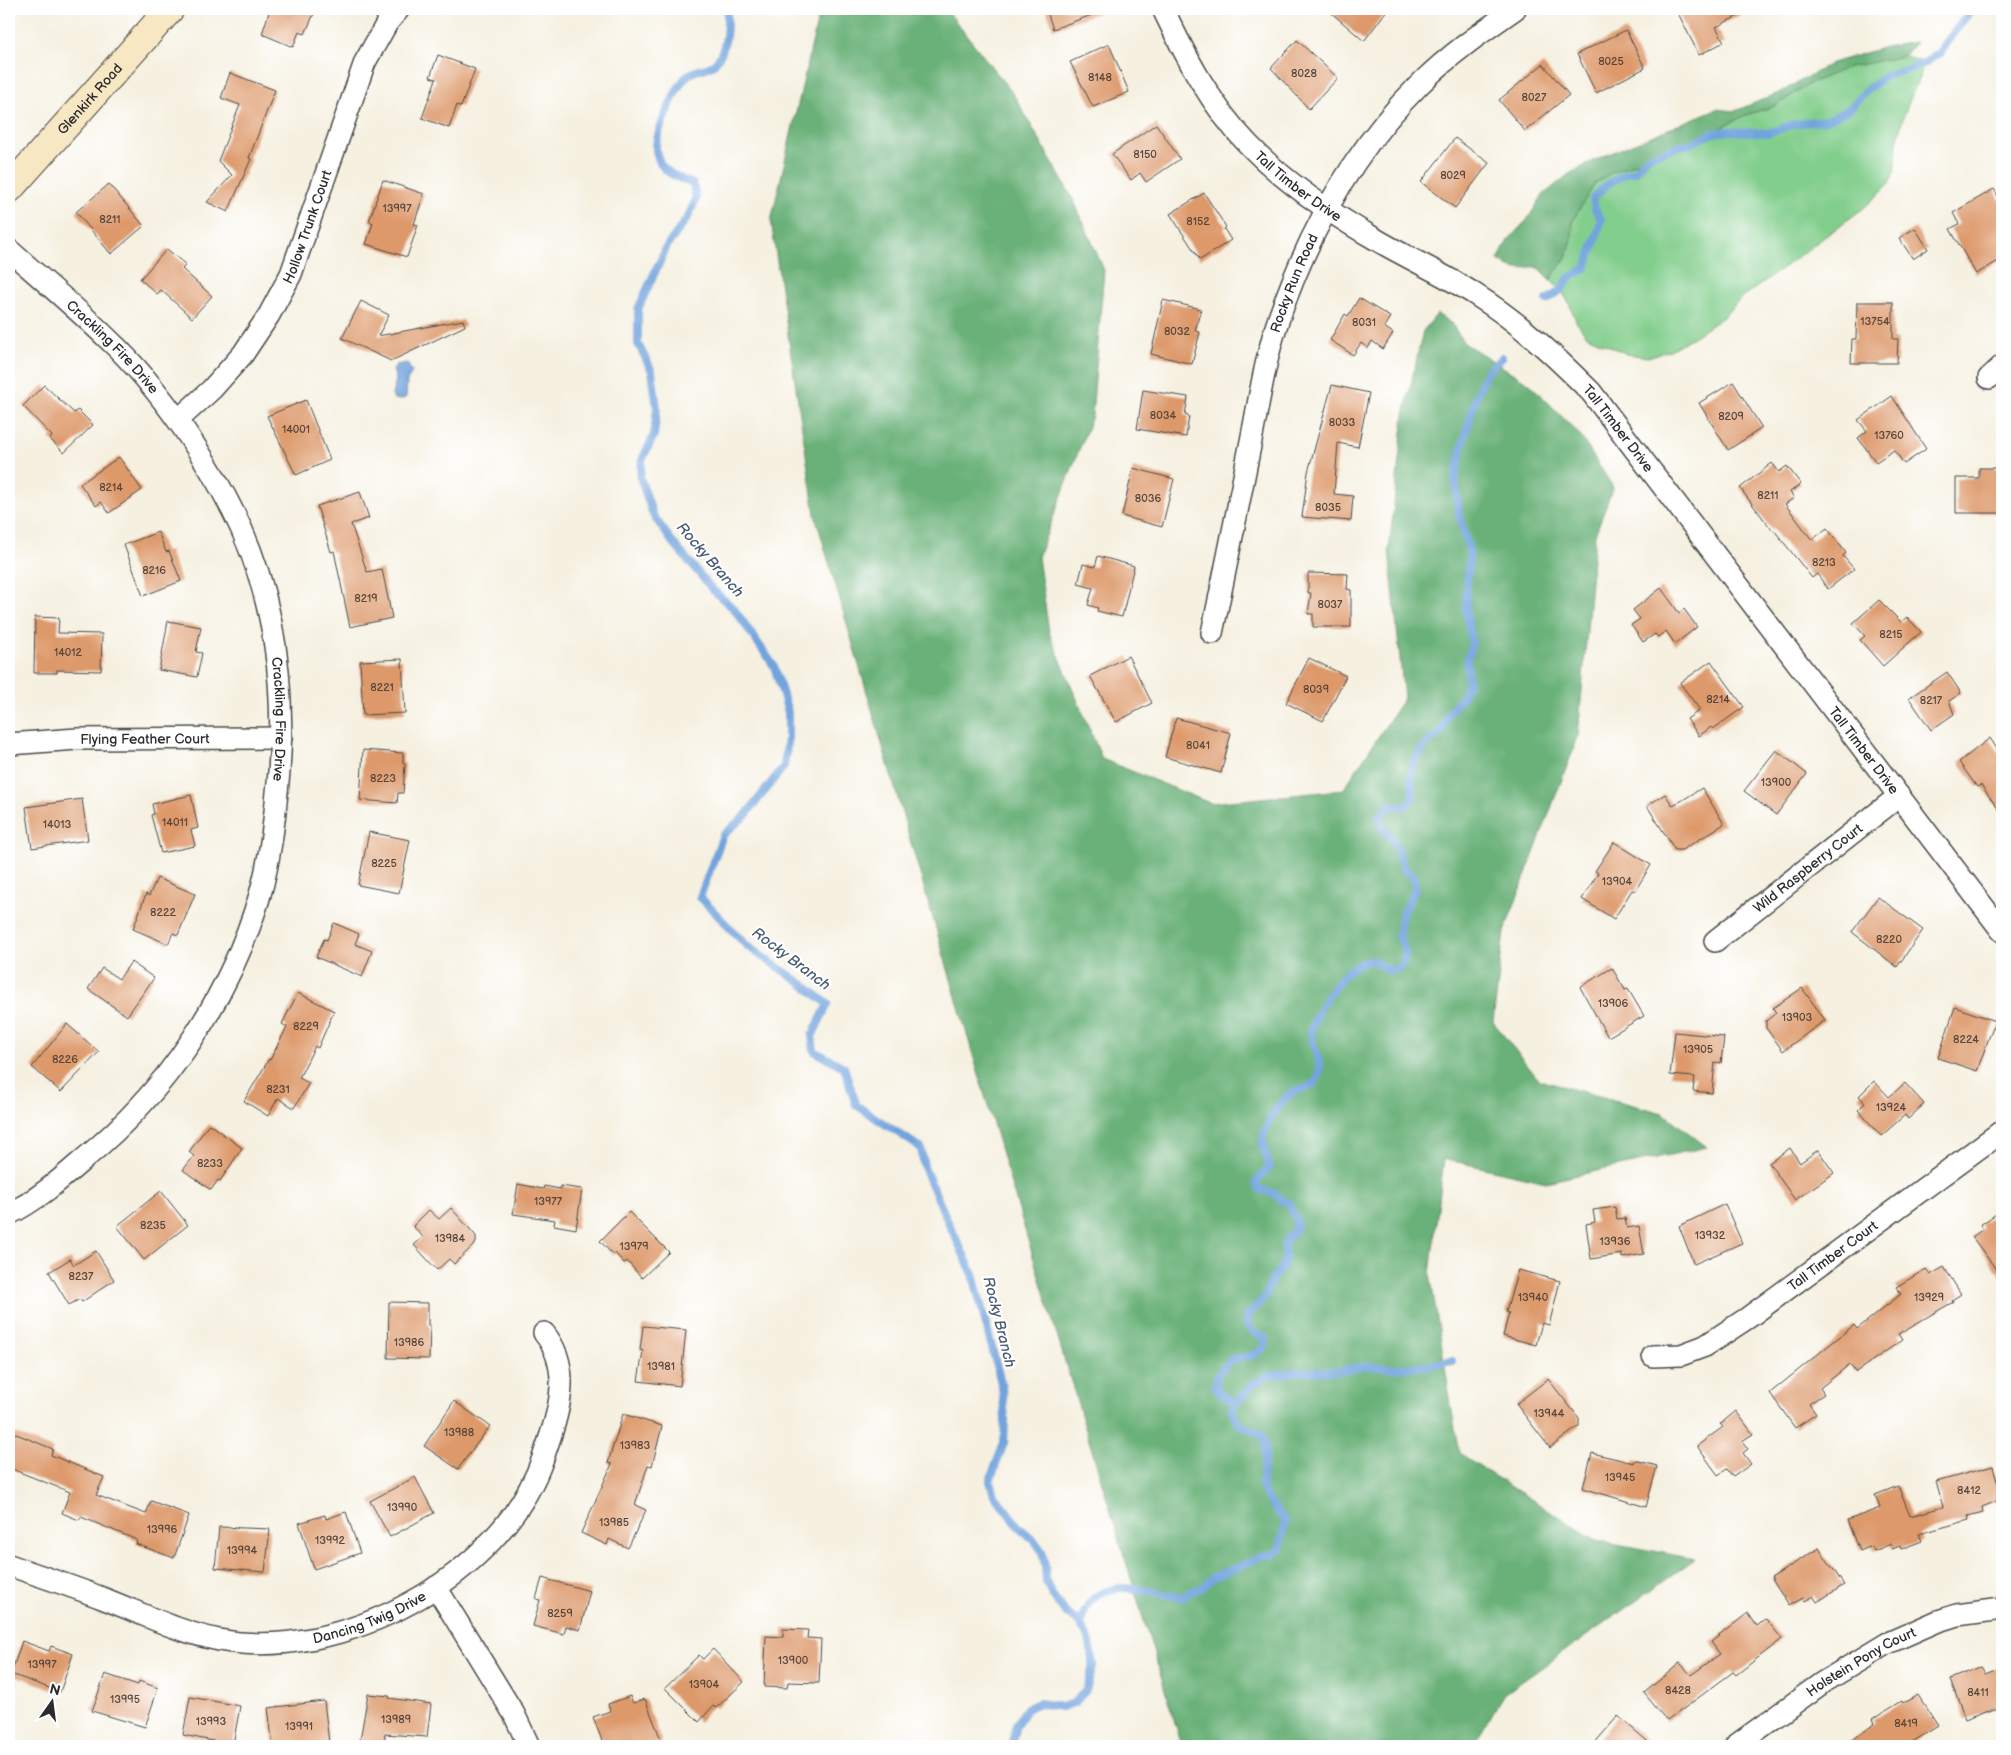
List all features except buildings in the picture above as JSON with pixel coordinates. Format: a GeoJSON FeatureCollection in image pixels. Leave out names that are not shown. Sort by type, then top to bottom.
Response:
{"type":"FeatureCollection","features":[{"type":"Feature","properties":{"kind":"street","name":"Glenkirk Road"},"geometry":{"type":"LineString","coordinates":[[9,189],[170,9]]}},
{"type":"Feature","properties":{"kind":"street","name":"Hollow Trunk Court"},"geometry":{"type":"LineString","coordinates":[[178,420],[212,389],[243,354],[269,315],[290,274],[365,62],[387,23],[398,9]]}},
{"type":"Feature","properties":{"kind":"street","name":"Tall Timber Drive"},"geometry":{"type":"LineString","coordinates":[[1164,9],[1183,50],[1212,98],[1246,143],[1280,174],[1326,209],[1377,240],[1475,294],[1511,318],[1553,353],[1591,392],[2002,931]]}},
{"type":"Feature","properties":{"kind":"street","name":"Rocky Run Road"},"geometry":{"type":"LineString","coordinates":[[1212,633],[1265,372],[1279,316],[1301,262],[1326,209],[1354,164],[1382,126],[1420,84],[1462,46],[1515,9]]}},
{"type":"Feature","properties":{"kind":"street","name":"Crackling Fire Drive"},"geometry":{"type":"LineString","coordinates":[[9,250],[110,340],[150,384],[178,420],[204,461],[240,527],[258,574],[272,622],[278,662],[282,712],[276,806],[258,898],[242,943],[212,1005],[174,1068],[142,1104],[100,1146],[61,1178],[9,1214]]}},
{"type":"Feature","properties":{"kind":"street","name":"Flying Feather Court"},"geometry":{"type":"LineString","coordinates":[[9,744],[77,740],[281,738]]}},
{"type":"Feature","properties":{"kind":"street","name":"Wild Raspberry Court"},"geometry":{"type":"LineString","coordinates":[[1715,941],[1899,796]]}},
{"type":"Feature","properties":{"kind":"street","name":"Tall Timber Court"},"geometry":{"type":"LineString","coordinates":[[1654,1356],[1681,1355],[1705,1346],[1749,1317],[2002,1131]]}},
{"type":"Feature","properties":{"kind":"street","name":"Dancing Twig Drive"},"geometry":{"type":"LineString","coordinates":[[9,1565],[101,1597],[182,1631],[221,1640],[252,1643],[292,1642],[331,1635],[371,1621],[411,1602],[436,1587],[468,1563],[500,1532],[522,1500],[540,1464],[554,1427],[560,1396],[562,1373],[558,1355],[544,1333]]}},
{"type":"Feature","properties":{"kind":"street"},"geometry":{"type":"LineString","coordinates":[[436,1587],[514,1714],[529,1746]]}},
{"type":"Feature","properties":{"kind":"street","name":"Holstein Pony Court"},"geometry":{"type":"LineString","coordinates":[[1735,1746],[1822,1683],[1888,1643],[1957,1615],[2002,1608]]}},
{"type":"Feature","properties":{"kind":"green space"},"geometry":{"type":"Polygon","coordinates":[[[820,9],[946,9],[1014,95],[1074,201],[1104,270],[1092,416],[1038,557],[1049,632],[1102,759],[1210,803],[1343,790],[1404,698],[1389,550],[1404,415],[1423,331],[1437,314],[1452,324],[1464,343],[1530,384],[1579,434],[1613,487],[1595,535],[1578,737],[1504,932],[1493,1022],[1539,1080],[1663,1113],[1707,1147],[1546,1182],[1444,1159],[1430,1274],[1459,1454],[1596,1540],[1695,1559],[1503,1695],[1472,1746],[1182,1746],[1004,1161],[815,515],[771,221],[820,9]]]}},
{"type":"Feature","properties":{"kind":"green space"},"geometry":{"type":"Polygon","coordinates":[[[1916,42],[1904,56],[1849,67],[1811,83],[1775,106],[1746,115],[1689,144],[1673,148],[1613,172],[1595,183],[1573,220],[1572,239],[1567,256],[1550,280],[1535,267],[1512,268],[1498,260],[1508,240],[1527,220],[1543,195],[1569,174],[1599,158],[1716,109],[1735,111],[1781,92],[1832,63],[1885,47],[1916,42]]]}},
{"type":"Feature","properties":{"kind":"green space"},"geometry":{"type":"Polygon","coordinates":[[[1904,56],[1925,63],[1903,117],[1897,142],[1896,166],[1890,183],[1865,207],[1742,298],[1723,317],[1670,350],[1648,357],[1627,354],[1587,336],[1577,323],[1569,303],[1561,290],[1550,280],[1567,256],[1572,239],[1573,220],[1595,183],[1613,172],[1673,148],[1689,144],[1746,115],[1775,106],[1811,83],[1849,67],[1904,56]]]}},
{"type":"Feature","properties":{"kind":"water"},"geometry":{"type":"Polygon","coordinates":[[[407,363],[412,372],[407,381],[406,397],[401,400],[394,399],[392,395],[396,379],[393,370],[396,365],[407,363]]]}},
{"type":"Feature","properties":{"kind":"waterway","name":"Rocky Branch"},"geometry":{"type":"LineString","coordinates":[[727,9],[726,38],[719,58],[711,66],[693,72],[682,82],[667,111],[657,142],[656,149],[662,166],[673,175],[693,184],[696,199],[688,217],[667,246],[638,309],[638,344],[652,371],[657,408],[654,435],[642,460],[640,477],[653,515],[673,543],[713,590],[734,609],[774,666],[788,712],[788,739],[784,766],[746,815],[723,835],[700,897],[747,946],[828,1004],[812,1036],[814,1051],[844,1067],[856,1105],[921,1148],[924,1167],[973,1274],[1002,1387],[1005,1419],[1004,1443],[990,1481],[994,1495],[1019,1527],[1034,1540],[1042,1551],[1046,1582],[1053,1597],[1066,1613],[1080,1623],[1090,1642],[1093,1667],[1086,1690],[1074,1703],[1061,1707],[1039,1703],[1027,1708],[1016,1725],[1011,1746]]}},
{"type":"Feature","properties":{"kind":"waterway"},"geometry":{"type":"LineString","coordinates":[[1547,300],[1561,290],[1569,278],[1586,268],[1601,219],[1595,209],[1593,198],[1609,183],[1635,171],[1647,157],[1689,144],[1713,133],[1729,131],[1768,133],[1794,124],[1827,120],[1849,109],[1868,89],[1887,75],[1925,63],[1933,56],[1941,53],[1945,44],[1972,9]]}},
{"type":"Feature","properties":{"kind":"waterway"},"geometry":{"type":"LineString","coordinates":[[1080,1623],[1085,1609],[1099,1594],[1110,1590],[1134,1588],[1182,1598],[1188,1593],[1203,1587],[1213,1577],[1260,1556],[1274,1554],[1280,1548],[1285,1522],[1263,1490],[1265,1447],[1262,1436],[1256,1431],[1238,1423],[1232,1409],[1236,1403],[1220,1394],[1215,1385],[1218,1374],[1230,1360],[1253,1355],[1265,1346],[1265,1337],[1256,1334],[1247,1325],[1247,1316],[1266,1296],[1272,1279],[1282,1267],[1287,1238],[1294,1232],[1297,1224],[1289,1203],[1282,1201],[1273,1193],[1259,1189],[1256,1182],[1269,1167],[1263,1145],[1263,1138],[1268,1124],[1287,1097],[1295,1091],[1311,1086],[1316,1081],[1320,1069],[1312,1039],[1312,1027],[1320,1009],[1340,980],[1358,964],[1372,960],[1387,970],[1399,969],[1404,960],[1405,952],[1398,935],[1404,909],[1414,891],[1414,880],[1412,873],[1404,871],[1397,848],[1383,828],[1379,817],[1389,806],[1405,806],[1413,799],[1411,778],[1414,761],[1424,746],[1442,731],[1448,714],[1463,696],[1468,682],[1467,661],[1472,643],[1466,605],[1470,555],[1459,514],[1455,481],[1476,397],[1486,373],[1502,357]]}},
{"type":"Feature","properties":{"kind":"waterway"},"geometry":{"type":"LineString","coordinates":[[1236,1403],[1253,1384],[1269,1376],[1293,1372],[1340,1371],[1366,1366],[1393,1368],[1427,1366],[1452,1361]]}}]}
